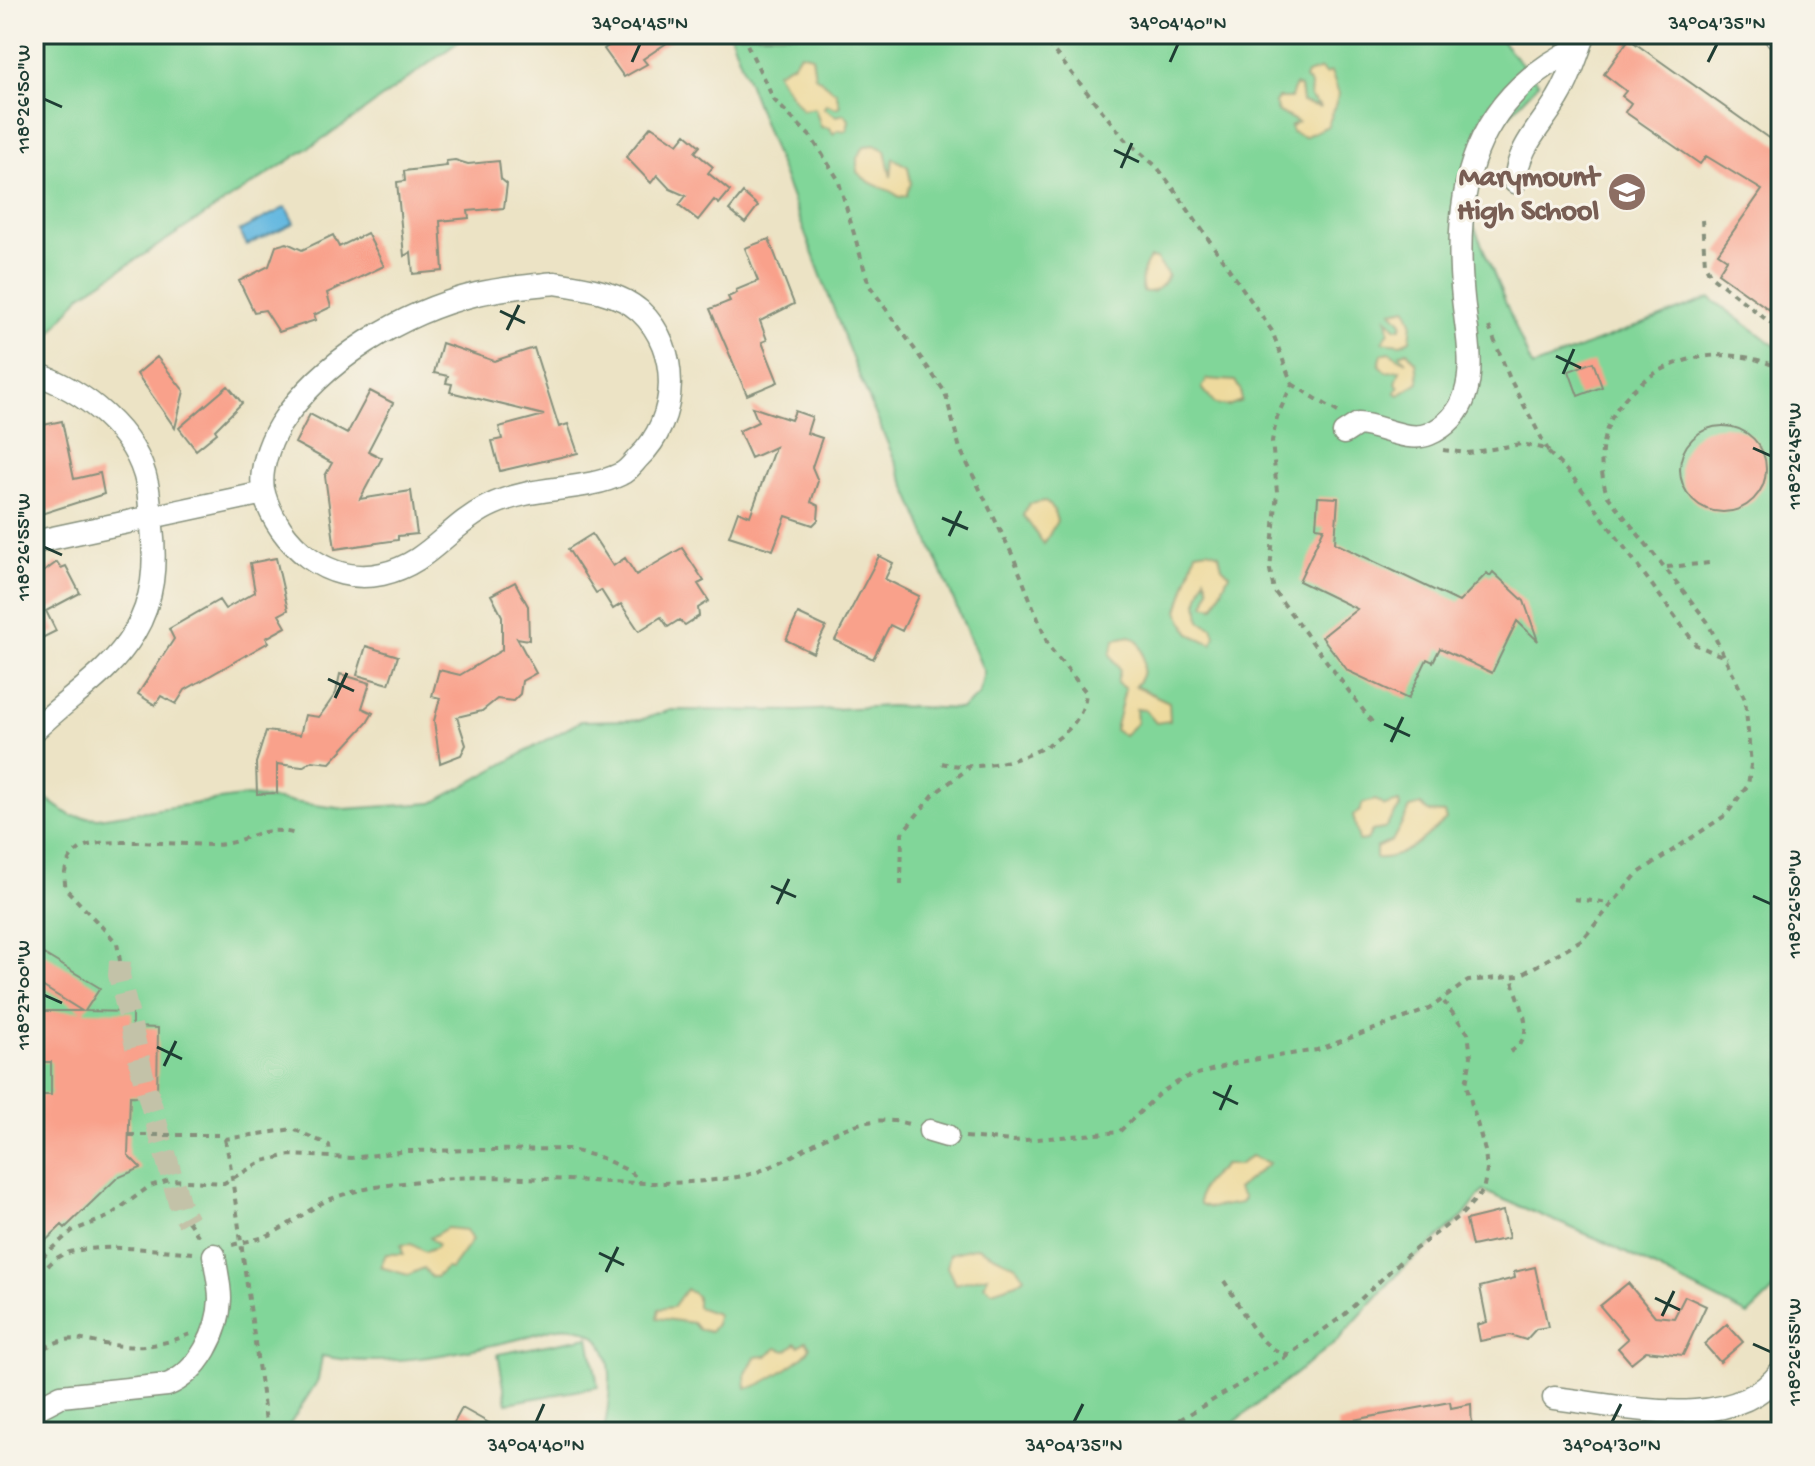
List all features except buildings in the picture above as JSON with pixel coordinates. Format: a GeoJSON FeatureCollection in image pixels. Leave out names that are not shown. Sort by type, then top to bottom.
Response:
{"type":"FeatureCollection","features":[{"type":"Feature","properties":{"kind":"street"},"geometry":{"type":"LineString","coordinates":[[1515,182],[1521,151],[1558,99],[1582,41]]}},
{"type":"Feature","properties":{"kind":"street"},"geometry":{"type":"LineString","coordinates":[[1351,428],[1416,437],[1429,434],[1454,418],[1466,394],[1469,361],[1459,260],[1460,224],[1465,181],[1475,148],[1486,127],[1523,85],[1552,60],[1582,41]]}},
{"type":"Feature","properties":{"kind":"street"},"geometry":{"type":"LineString","coordinates":[[555,283],[589,288],[640,311],[664,345],[672,384],[665,416],[650,447],[622,474],[518,493],[461,522],[434,550],[405,569],[372,576],[339,573],[306,559],[288,538],[264,493],[265,457],[280,425],[339,361],[397,324],[477,294],[555,283]]}},
{"type":"Feature","properties":{"kind":"street"},"geometry":{"type":"LineString","coordinates":[[34,373],[58,381],[87,399],[132,447],[147,483],[156,565],[150,595],[136,630],[114,664],[34,731]]}},
{"type":"Feature","properties":{"kind":"street"},"geometry":{"type":"LineString","coordinates":[[34,542],[264,493]]}},
{"type":"Feature","properties":{"kind":"street"},"geometry":{"type":"LineString","coordinates":[[34,1410],[61,1396],[114,1393],[178,1381],[187,1374],[212,1336],[218,1308],[214,1255]]}},
{"type":"Feature","properties":{"kind":"street"},"geometry":{"type":"LineString","coordinates":[[1554,1398],[1713,1411],[1751,1400],[1769,1387],[1781,1371]]}},
{"type":"Feature","properties":{"kind":"path"},"geometry":{"type":"LineString","coordinates":[[742,34],[774,100],[811,137],[838,179],[869,285],[945,392],[960,449],[1013,556],[1052,653],[1086,692],[1076,721],[1052,742],[1018,757],[970,768],[934,794],[902,833],[901,885]]}},
{"type":"Feature","properties":{"kind":"path"},"geometry":{"type":"LineString","coordinates":[[1040,34],[1124,138],[1157,167],[1173,188],[1272,331],[1292,384],[1351,428]]}},
{"type":"Feature","properties":{"kind":"path"},"geometry":{"type":"LineString","coordinates":[[1702,220],[1705,264],[1711,276],[1725,291],[1781,331]]}},
{"type":"Feature","properties":{"kind":"path"},"geometry":{"type":"LineString","coordinates":[[1485,318],[1510,379],[1550,454]]}},
{"type":"Feature","properties":{"kind":"path"},"geometry":{"type":"LineString","coordinates":[[640,1182],[631,1172],[602,1158],[568,1149],[407,1151],[352,1158],[330,1154],[290,1155],[263,1161],[224,1183],[169,1180],[150,1186],[108,1217],[72,1231],[35,1263],[36,1270],[43,1271],[62,1255],[108,1249],[214,1255],[225,1248],[275,1232],[336,1197],[418,1181],[499,1177],[640,1182],[736,1177],[762,1171],[840,1129],[868,1121],[896,1120],[938,1133],[1013,1141],[1119,1132],[1160,1093],[1184,1078],[1239,1062],[1317,1050],[1444,1002],[1468,981],[1512,977],[1539,967],[1583,939],[1611,903],[1648,865],[1726,815],[1748,785],[1751,765],[1745,699],[1727,658],[1707,621],[1607,495],[1599,471],[1605,433],[1616,410],[1633,389],[1653,374],[1697,356],[1743,356],[1761,359],[1781,369]]}},
{"type":"Feature","properties":{"kind":"path"},"geometry":{"type":"LineString","coordinates":[[1292,384],[1277,417],[1272,441],[1277,492],[1270,570],[1274,591],[1375,726]]}},
{"type":"Feature","properties":{"kind":"path"},"geometry":{"type":"LineString","coordinates":[[1429,434],[1434,445],[1453,452],[1521,444],[1542,448],[1550,454],[1572,476],[1696,645],[1727,658]]}},
{"type":"Feature","properties":{"kind":"path"},"geometry":{"type":"LineString","coordinates":[[1667,567],[1710,563]]}},
{"type":"Feature","properties":{"kind":"path"},"geometry":{"type":"LineString","coordinates":[[942,763],[970,768]]}},
{"type":"Feature","properties":{"kind":"path"},"geometry":{"type":"LineString","coordinates":[[120,961],[117,943],[66,889],[66,867],[75,852],[97,843],[219,845],[266,829],[296,834]]}},
{"type":"Feature","properties":{"kind":"path"},"geometry":{"type":"LineString","coordinates":[[1574,899],[1611,903]]}},
{"type":"Feature","properties":{"kind":"path"},"geometry":{"type":"LineString","coordinates":[[1510,1052],[1523,1043],[1527,1028],[1512,977]]}},
{"type":"Feature","properties":{"kind":"path"},"geometry":{"type":"LineString","coordinates":[[1159,1432],[1268,1365],[1299,1351],[1368,1295],[1417,1247],[1463,1213],[1483,1191],[1487,1170],[1485,1151],[1466,1084],[1471,1056],[1468,1033],[1444,1002]]}},
{"type":"Feature","properties":{"kind":"path"},"geometry":{"type":"LineString","coordinates":[[129,1135],[219,1135],[225,1139],[293,1129],[329,1145],[330,1154]]}},
{"type":"Feature","properties":{"kind":"path"},"geometry":{"type":"LineString","coordinates":[[225,1139],[267,1429]]}},
{"type":"Feature","properties":{"kind":"path"},"geometry":{"type":"LineString","coordinates":[[188,1221],[214,1255]]}},
{"type":"Feature","properties":{"kind":"path"},"geometry":{"type":"LineString","coordinates":[[1224,1281],[1260,1337],[1273,1350],[1290,1354],[1299,1351]]}},
{"type":"Feature","properties":{"kind":"path"},"geometry":{"type":"LineString","coordinates":[[34,1354],[56,1341],[74,1337],[122,1347],[161,1344],[189,1334],[218,1308]]}},
{"type":"Feature","properties":{"kind":"green space"},"geometry":{"type":"Polygon","coordinates":[[[34,34],[469,34],[353,119],[80,296],[34,355],[34,34]]]}},
{"type":"Feature","properties":{"kind":"green space"},"geometry":{"type":"Polygon","coordinates":[[[730,34],[1495,34],[1539,83],[1498,127],[1474,183],[1472,221],[1532,367],[1710,298],[1781,350],[1781,1283],[1748,1315],[1598,1239],[1483,1191],[1464,1216],[1402,1269],[1338,1340],[1222,1432],[604,1432],[610,1373],[603,1346],[594,1335],[563,1327],[443,1355],[369,1361],[322,1356],[318,1380],[285,1432],[34,1432],[34,790],[71,816],[98,818],[247,796],[345,809],[433,803],[581,721],[640,720],[671,710],[798,711],[890,706],[961,709],[979,695],[984,672],[855,366],[730,34]]]}},
{"type":"Feature","properties":{"kind":"green space"},"geometry":{"type":"Polygon","coordinates":[[[589,1337],[598,1387],[507,1403],[498,1354],[589,1337]]]}},
{"type":"Feature","properties":{"kind":"sand"},"geometry":{"type":"Polygon","coordinates":[[[800,53],[812,56],[815,76],[836,92],[840,106],[836,108],[826,104],[824,108],[836,116],[845,114],[849,120],[847,131],[838,130],[833,134],[830,128],[821,127],[815,108],[802,110],[781,81],[777,72],[794,63],[800,53]]]}},
{"type":"Feature","properties":{"kind":"sand"},"geometry":{"type":"Polygon","coordinates":[[[1321,69],[1325,74],[1331,72],[1339,94],[1328,126],[1304,137],[1292,132],[1290,126],[1298,122],[1278,112],[1275,103],[1278,98],[1291,98],[1295,85],[1300,87],[1302,102],[1321,107],[1310,97],[1311,85],[1305,79],[1307,74],[1321,69]]]}},
{"type":"Feature","properties":{"kind":"sand"},"geometry":{"type":"Polygon","coordinates":[[[875,145],[885,150],[891,177],[893,158],[908,167],[911,183],[906,196],[899,197],[869,182],[857,172],[857,157],[865,146],[875,145]]]}},
{"type":"Feature","properties":{"kind":"sand"},"geometry":{"type":"Polygon","coordinates":[[[1150,258],[1156,259],[1168,275],[1158,288],[1147,292],[1143,291],[1142,278],[1150,258]]]}},
{"type":"Feature","properties":{"kind":"sand"},"geometry":{"type":"Polygon","coordinates":[[[1407,308],[1412,322],[1410,340],[1401,344],[1382,342],[1389,331],[1387,318],[1396,328],[1401,328],[1402,322],[1392,311],[1407,308]]]}},
{"type":"Feature","properties":{"kind":"sand"},"geometry":{"type":"Polygon","coordinates":[[[1407,351],[1416,362],[1419,382],[1399,395],[1395,392],[1399,387],[1396,383],[1400,370],[1386,372],[1379,365],[1382,354],[1389,352],[1406,362],[1400,354],[1407,351]]]}},
{"type":"Feature","properties":{"kind":"sand"},"geometry":{"type":"Polygon","coordinates":[[[1207,379],[1235,381],[1241,391],[1241,401],[1228,406],[1215,404],[1202,388],[1207,379]]]}},
{"type":"Feature","properties":{"kind":"sand"},"geometry":{"type":"Polygon","coordinates":[[[1045,501],[1053,508],[1057,521],[1044,544],[1023,515],[1029,504],[1045,501]]]}},
{"type":"Feature","properties":{"kind":"sand"},"geometry":{"type":"Polygon","coordinates":[[[1208,550],[1219,554],[1222,567],[1229,574],[1214,607],[1205,605],[1209,588],[1205,577],[1198,600],[1200,621],[1212,627],[1215,635],[1212,644],[1190,634],[1178,611],[1196,552],[1208,550]]]}},
{"type":"Feature","properties":{"kind":"sand"},"geometry":{"type":"Polygon","coordinates":[[[1130,636],[1138,641],[1143,659],[1143,671],[1135,686],[1169,702],[1170,721],[1156,723],[1145,710],[1136,709],[1137,723],[1124,735],[1115,730],[1125,689],[1117,683],[1120,670],[1110,654],[1115,639],[1130,636]]]}},
{"type":"Feature","properties":{"kind":"sand"},"geometry":{"type":"Polygon","coordinates":[[[1376,800],[1385,806],[1399,802],[1400,807],[1384,829],[1372,831],[1367,840],[1359,841],[1353,815],[1360,811],[1363,803],[1376,800]]]}},
{"type":"Feature","properties":{"kind":"sand"},"geometry":{"type":"Polygon","coordinates":[[[1421,805],[1428,812],[1444,813],[1446,820],[1406,851],[1387,858],[1376,858],[1376,848],[1392,841],[1410,808],[1421,805]]]}},
{"type":"Feature","properties":{"kind":"sand"},"geometry":{"type":"Polygon","coordinates":[[[1251,1156],[1269,1163],[1237,1189],[1244,1198],[1241,1203],[1210,1208],[1200,1204],[1201,1191],[1210,1178],[1224,1165],[1239,1165],[1251,1156]]]}},
{"type":"Feature","properties":{"kind":"sand"},"geometry":{"type":"Polygon","coordinates":[[[447,1228],[466,1230],[472,1240],[451,1269],[446,1268],[436,1277],[431,1277],[424,1268],[408,1275],[380,1267],[386,1254],[403,1254],[401,1245],[411,1244],[425,1252],[436,1248],[438,1245],[430,1238],[447,1228]]]}},
{"type":"Feature","properties":{"kind":"sand"},"geometry":{"type":"Polygon","coordinates":[[[977,1247],[1016,1266],[1024,1277],[1017,1283],[992,1291],[984,1285],[988,1276],[955,1284],[947,1267],[950,1254],[977,1247]]]}},
{"type":"Feature","properties":{"kind":"sand"},"geometry":{"type":"Polygon","coordinates":[[[686,1289],[697,1296],[697,1307],[717,1314],[716,1324],[710,1332],[698,1329],[693,1323],[657,1318],[659,1309],[673,1307],[686,1289]]]}},
{"type":"Feature","properties":{"kind":"sand"},"geometry":{"type":"Polygon","coordinates":[[[806,1341],[810,1347],[792,1365],[746,1388],[745,1375],[755,1357],[766,1356],[777,1348],[786,1351],[796,1343],[799,1346],[806,1341]]]}},
{"type":"Feature","properties":{"kind":"water"},"geometry":{"type":"Polygon","coordinates":[[[286,207],[294,223],[247,245],[239,231],[286,207]]]}},
{"type":"Feature","properties":{"kind":"tunnel"},"geometry":{"type":"LineString","coordinates":[[120,961],[119,975],[144,1080],[181,1209],[188,1221]]}},
{"type":"Feature","properties":{"kind":"place","name":"Marymount High School"},"geometry":{"type":"Point","coordinates":[1627,192]}}]}
